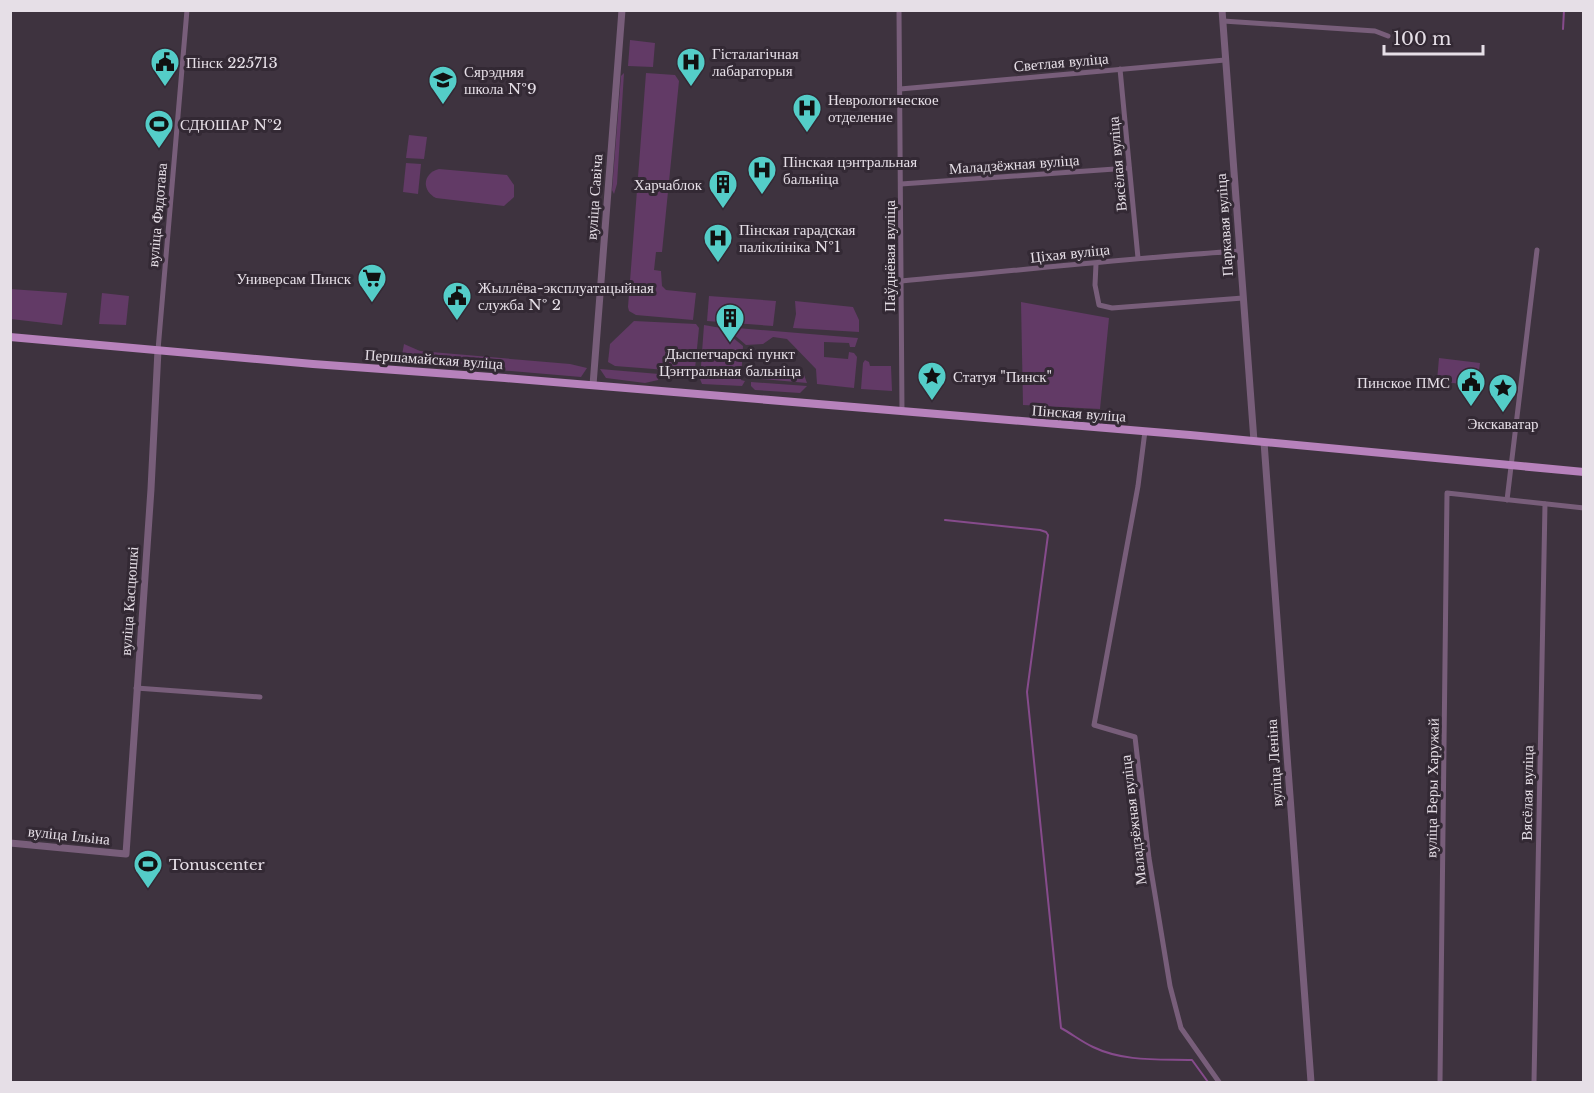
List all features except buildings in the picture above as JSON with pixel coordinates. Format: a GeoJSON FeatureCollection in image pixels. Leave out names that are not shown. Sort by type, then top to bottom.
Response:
{"type":"FeatureCollection","features":[{"type":"Feature","properties":{"kind":"main road","name":"Першамайская вуліца"},"geometry":{"type":"LineString","coordinates":[[10,337],[856,408]]}},
{"type":"Feature","properties":{"kind":"main road","name":"Пінская вуліца"},"geometry":{"type":"LineString","coordinates":[[856,408],[1264,442]]}},
{"type":"Feature","properties":{"kind":"main road"},"geometry":{"type":"LineString","coordinates":[[1264,442],[1584,472]]}},
{"type":"Feature","properties":{"kind":"street","name":"вуліца Фядотава"},"geometry":{"type":"LineString","coordinates":[[158,350],[187,10]]}},
{"type":"Feature","properties":{"kind":"street","name":"вуліца Савіча"},"geometry":{"type":"LineString","coordinates":[[593,385],[622,10]]}},
{"type":"Feature","properties":{"kind":"street","name":"Паўднёвая вуліца"},"geometry":{"type":"LineString","coordinates":[[899,10],[902,412]]}},
{"type":"Feature","properties":{"kind":"street","name":"Паркавая вуліца"},"geometry":{"type":"LineString","coordinates":[[1222,10],[1254,441]]}},
{"type":"Feature","properties":{"kind":"street"},"geometry":{"type":"LineString","coordinates":[[1222,21],[1375,31],[1388,36]]}},
{"type":"Feature","properties":{"kind":"street","name":"Светлая вуліца"},"geometry":{"type":"LineString","coordinates":[[900,88],[1225,60]]}},
{"type":"Feature","properties":{"kind":"street","name":"Вясёлая вуліца"},"geometry":{"type":"LineString","coordinates":[[1120,69],[1138,258]]}},
{"type":"Feature","properties":{"kind":"street","name":"Маладзёжная вуліца"},"geometry":{"type":"LineString","coordinates":[[901,184],[1129,168]]}},
{"type":"Feature","properties":{"kind":"street","name":"Ціхая вуліца"},"geometry":{"type":"LineString","coordinates":[[902,281],[1240,250]]}},
{"type":"Feature","properties":{"kind":"street"},"geometry":{"type":"LineString","coordinates":[[1537,250],[1507,500],[1584,508]]}},
{"type":"Feature","properties":{"kind":"street"},"geometry":{"type":"LineString","coordinates":[[1096,264],[1095,285],[1099,306],[1112,308],[1244,298]]}},
{"type":"Feature","properties":{"kind":"street","name":"вуліца Касцюшкі"},"geometry":{"type":"LineString","coordinates":[[126,854],[151,489],[158,350]]}},
{"type":"Feature","properties":{"kind":"street","name":"Маладзёжная вуліца"},"geometry":{"type":"LineString","coordinates":[[1145,431],[1138,486],[1094,725],[1136,737],[1149,858],[1170,986],[1181,1028],[1219,1083]]}},
{"type":"Feature","properties":{"kind":"street","name":"вуліца Леніна"},"geometry":{"type":"LineString","coordinates":[[1264,442],[1311,1083]]}},
{"type":"Feature","properties":{"kind":"street","name":"вуліца Веры Харужай"},"geometry":{"type":"LineString","coordinates":[[1440,1083],[1447,494],[1507,500]]}},
{"type":"Feature","properties":{"kind":"street","name":"Вясёлая вуліца"},"geometry":{"type":"LineString","coordinates":[[1534,1083],[1545,504]]}},
{"type":"Feature","properties":{"kind":"street"},"geometry":{"type":"LineString","coordinates":[[136,688],[260,697]]}},
{"type":"Feature","properties":{"kind":"street","name":"вуліца Ільіна"},"geometry":{"type":"LineString","coordinates":[[10,843],[126,854]]}},
{"type":"Feature","properties":{"kind":"shaded area"},"geometry":{"type":"Polygon","coordinates":[[[630,40],[655,43],[653,67],[628,66],[630,40]]]}},
{"type":"Feature","properties":{"kind":"shaded area"},"geometry":{"type":"Polygon","coordinates":[[[624,73],[617,184],[614,194],[612,190],[621,76],[624,73]]]}},
{"type":"Feature","properties":{"kind":"shaded area"},"geometry":{"type":"Polygon","coordinates":[[[646,73],[675,75],[679,81],[662,252],[656,252],[654,270],[661,271],[662,286],[666,290],[696,293],[693,320],[636,315],[629,311],[628,307],[646,73]]]}},
{"type":"Feature","properties":{"kind":"shaded area"},"geometry":{"type":"Polygon","coordinates":[[[409,135],[427,137],[424,159],[406,158],[409,135]]]}},
{"type":"Feature","properties":{"kind":"shaded area"},"geometry":{"type":"Polygon","coordinates":[[[406,163],[421,164],[418,194],[403,192],[406,163]]]}},
{"type":"Feature","properties":{"kind":"shaded area"},"geometry":{"type":"Polygon","coordinates":[[[439,169],[507,175],[514,185],[514,197],[504,206],[436,198],[428,191],[426,182],[430,174],[439,169]]]}},
{"type":"Feature","properties":{"kind":"shaded area"},"geometry":{"type":"Polygon","coordinates":[[[10,289],[67,293],[62,325],[11,319],[10,289]]]}},
{"type":"Feature","properties":{"kind":"shaded area"},"geometry":{"type":"Polygon","coordinates":[[[102,293],[129,296],[126,325],[99,324],[102,293]]]}},
{"type":"Feature","properties":{"kind":"shaded area"},"geometry":{"type":"Polygon","coordinates":[[[709,296],[776,301],[773,326],[707,321],[709,296]]]}},
{"type":"Feature","properties":{"kind":"shaded area"},"geometry":{"type":"Polygon","coordinates":[[[795,301],[853,307],[859,320],[859,332],[793,328],[796,314],[795,301]]]}},
{"type":"Feature","properties":{"kind":"shaded area"},"geometry":{"type":"Polygon","coordinates":[[[1021,302],[1109,318],[1100,409],[1023,405],[1021,302]]]}},
{"type":"Feature","properties":{"kind":"shaded area"},"geometry":{"type":"Polygon","coordinates":[[[634,321],[696,324],[699,328],[695,369],[692,372],[615,366],[608,362],[610,344],[634,321]]]}},
{"type":"Feature","properties":{"kind":"shaded area"},"geometry":{"type":"Polygon","coordinates":[[[704,325],[721,328],[743,346],[741,380],[745,381],[742,386],[702,384],[700,379],[704,325]]]}},
{"type":"Feature","properties":{"kind":"shaded area"},"geometry":{"type":"Polygon","coordinates":[[[725,327],[858,338],[855,347],[850,347],[849,343],[824,342],[824,357],[848,359],[849,352],[854,353],[857,357],[854,388],[817,384],[816,369],[787,339],[773,337],[763,344],[746,345],[725,327]]]}},
{"type":"Feature","properties":{"kind":"shaded area"},"geometry":{"type":"Polygon","coordinates":[[[404,344],[420,351],[570,364],[587,368],[581,377],[406,362],[402,355],[404,344]]]}},
{"type":"Feature","properties":{"kind":"shaded area"},"geometry":{"type":"Polygon","coordinates":[[[1439,358],[1480,363],[1477,386],[1437,381],[1439,358]]]}},
{"type":"Feature","properties":{"kind":"shaded area"},"geometry":{"type":"Polygon","coordinates":[[[865,360],[870,366],[891,366],[892,391],[861,389],[865,360]]]}},
{"type":"Feature","properties":{"kind":"shaded area"},"geometry":{"type":"Polygon","coordinates":[[[600,369],[660,374],[658,380],[645,383],[606,378],[600,369]]]}},
{"type":"Feature","properties":{"kind":"shaded area"},"geometry":{"type":"Polygon","coordinates":[[[755,372],[804,375],[807,383],[751,378],[755,372]]]}},
{"type":"Feature","properties":{"kind":"shaded area"},"geometry":{"type":"Polygon","coordinates":[[[751,382],[807,386],[800,393],[755,390],[751,382]]]}},
{"type":"Feature","properties":{"kind":"waterway"},"geometry":{"type":"LineString","coordinates":[[1563,29],[1564,10]]}},
{"type":"Feature","properties":{"kind":"waterway"},"geometry":{"type":"LineString","coordinates":[[945,520],[1040,530],[1048,535],[1027,692],[1061,1028],[1093,1047],[1117,1055],[1142,1059],[1192,1060],[1208,1082]]}},
{"type":"Feature","properties":{"kind":"place","name":"Пінск 225713"},"geometry":{"type":"Point","coordinates":[165,88]}},
{"type":"Feature","properties":{"kind":"place","name":"Гісталагічная лабараторыя"},"geometry":{"type":"Point","coordinates":[691,88]}},
{"type":"Feature","properties":{"kind":"place","name":"Сярэдняя школа №9"},"geometry":{"type":"Point","coordinates":[443,106]}},
{"type":"Feature","properties":{"kind":"place","name":"Неврологическое отделение"},"geometry":{"type":"Point","coordinates":[807,134]}},
{"type":"Feature","properties":{"kind":"place","name":"СДЮШАР №2"},"geometry":{"type":"Point","coordinates":[159,150]}},
{"type":"Feature","properties":{"kind":"place","name":"Пінская цэнтральная бальніца"},"geometry":{"type":"Point","coordinates":[762,196]}},
{"type":"Feature","properties":{"kind":"place","name":"Харчаблок"},"geometry":{"type":"Point","coordinates":[723,210]}},
{"type":"Feature","properties":{"kind":"place","name":"Пінская гарадская паліклініка №1"},"geometry":{"type":"Point","coordinates":[718,264]}},
{"type":"Feature","properties":{"kind":"place","name":"Универсам Пинск"},"geometry":{"type":"Point","coordinates":[372,304]}},
{"type":"Feature","properties":{"kind":"place","name":"Жыллёва-эксплуатацыйная служба № 2"},"geometry":{"type":"Point","coordinates":[457,322]}},
{"type":"Feature","properties":{"kind":"place","name":"Дыспетчарскі пункт Цэнтральная бальніца"},"geometry":{"type":"Point","coordinates":[730,344]}},
{"type":"Feature","properties":{"kind":"place","name":"Статуя \"Пинск\""},"geometry":{"type":"Point","coordinates":[932,402]}},
{"type":"Feature","properties":{"kind":"place","name":"Пинское ПМС"},"geometry":{"type":"Point","coordinates":[1471,408]}},
{"type":"Feature","properties":{"kind":"place","name":"Экскаватар"},"geometry":{"type":"Point","coordinates":[1503,414]}},
{"type":"Feature","properties":{"kind":"place","name":"Tonuscenter"},"geometry":{"type":"Point","coordinates":[148,890]}}]}
